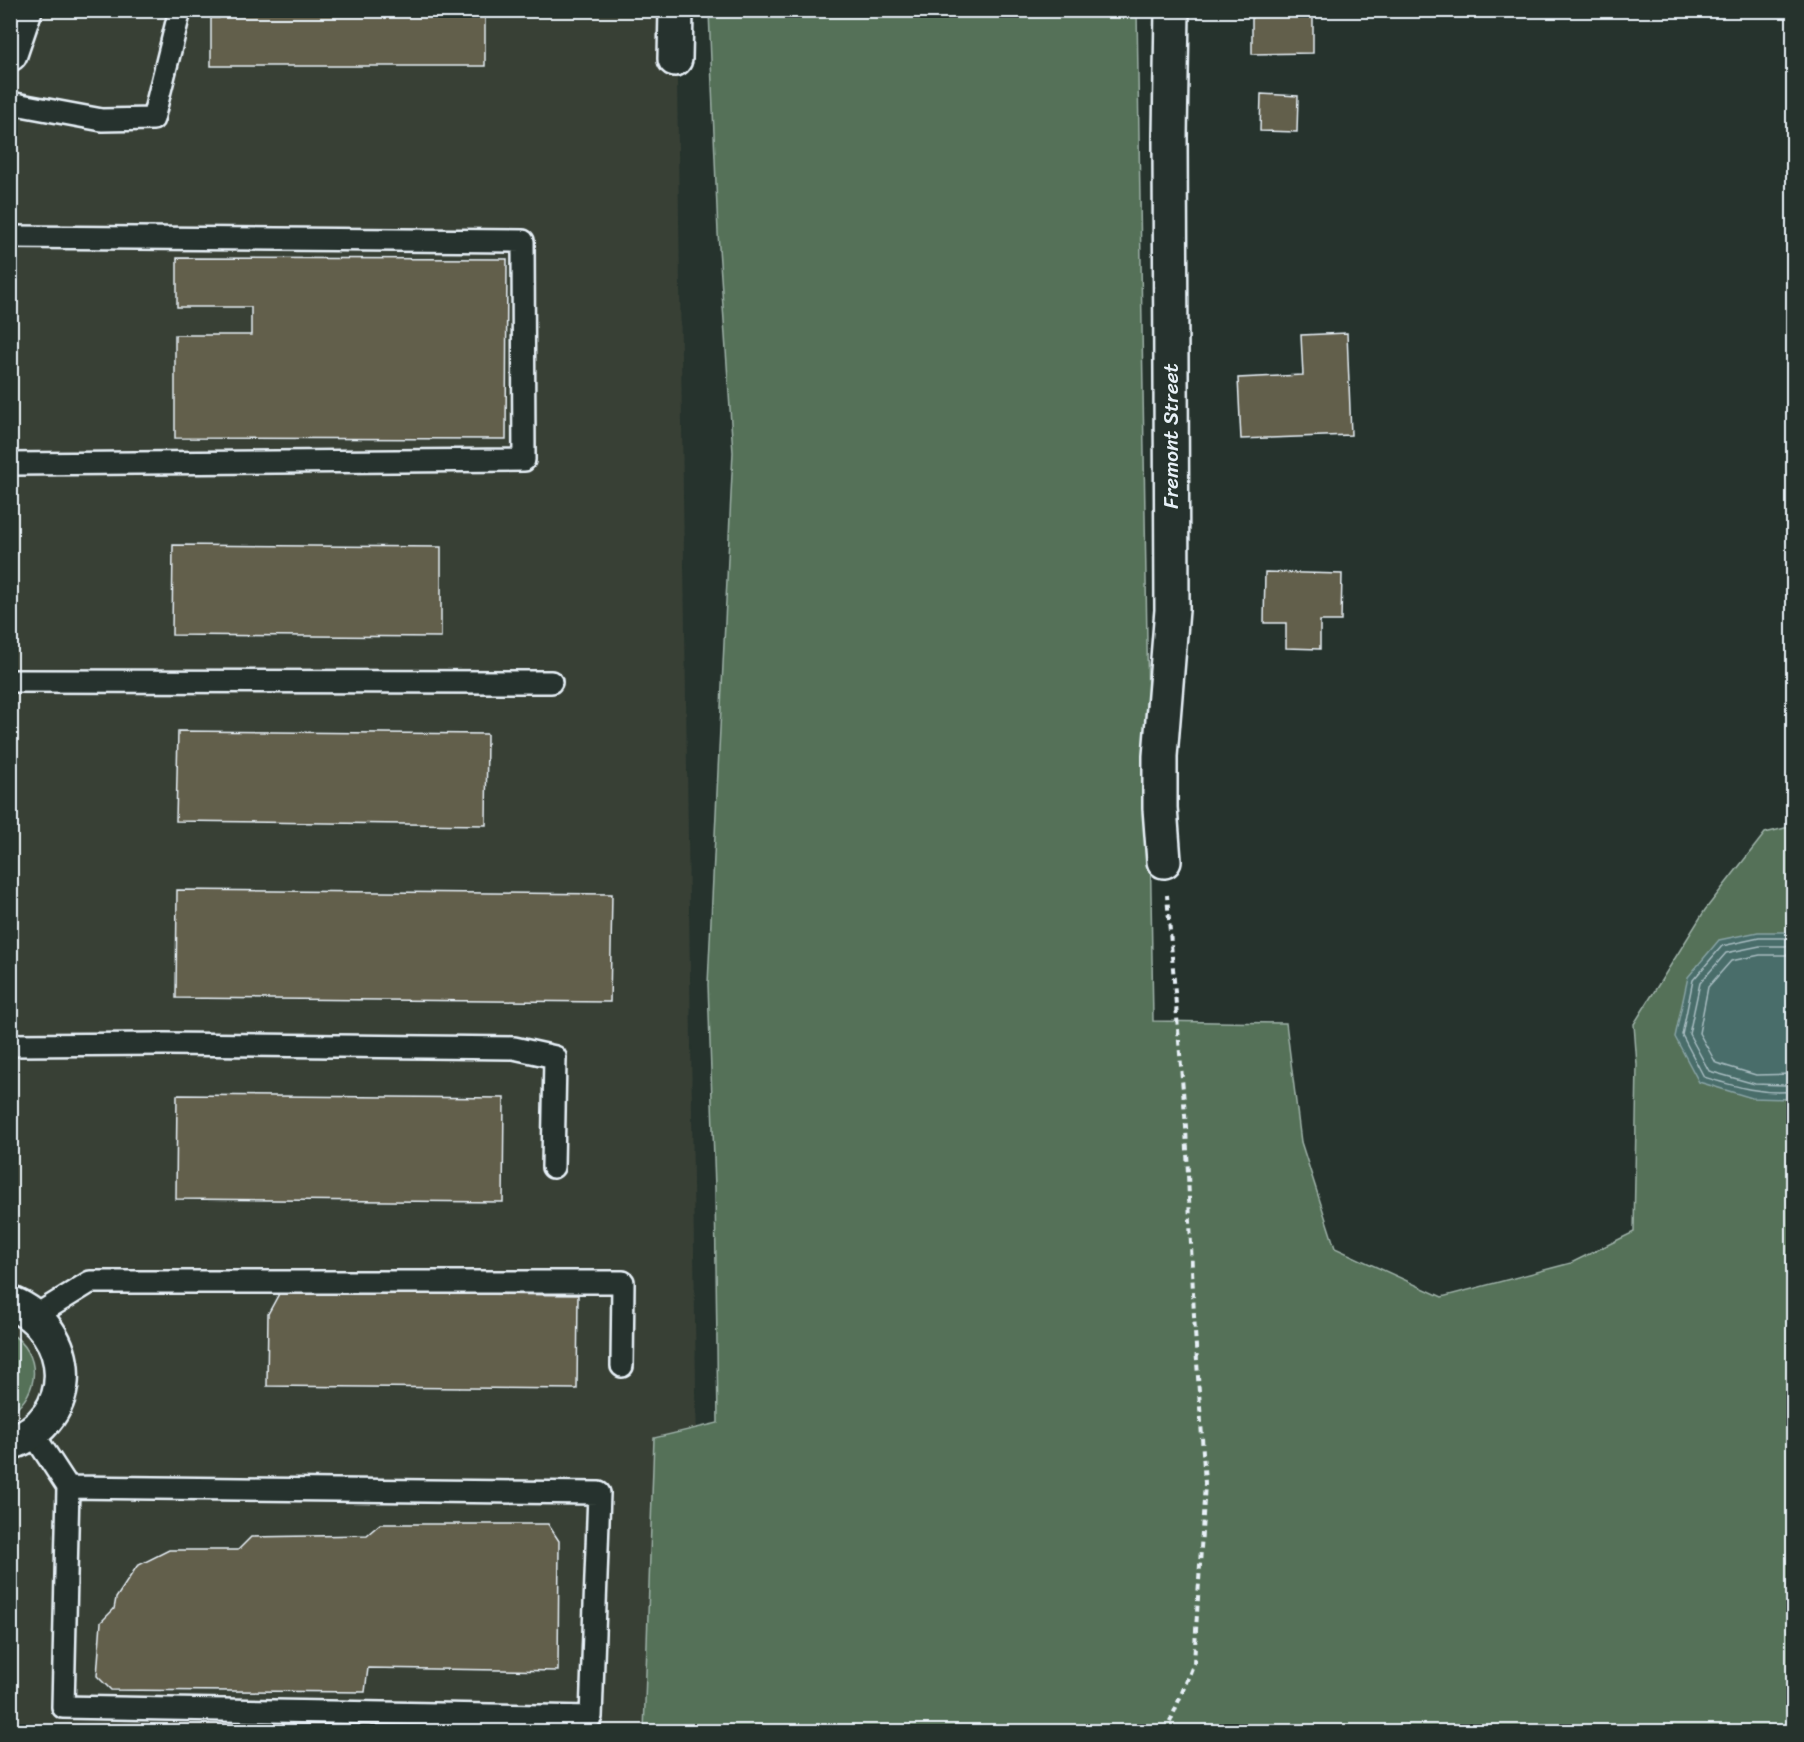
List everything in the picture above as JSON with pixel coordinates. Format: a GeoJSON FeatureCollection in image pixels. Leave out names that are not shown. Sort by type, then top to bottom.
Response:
{"type":"FeatureCollection","features":[{"type":"Feature","properties":{"kind":"street"},"geometry":{"type":"LineString","coordinates":[[10,54],[25,10]]}},
{"type":"Feature","properties":{"kind":"street"},"geometry":{"type":"LineString","coordinates":[[675,59],[676,10]]}},
{"type":"Feature","properties":{"kind":"street","name":"Fremont Street"},"geometry":{"type":"LineString","coordinates":[[1164,861],[1160,808],[1160,756],[1172,610],[1170,137],[1172,10]]}},
{"type":"Feature","properties":{"kind":"street"},"geometry":{"type":"LineString","coordinates":[[21,1438],[44,1421],[60,1392],[62,1375],[56,1343],[47,1328],[23,1309]]}},
{"type":"Feature","properties":{"kind":"lane"},"geometry":{"type":"LineString","coordinates":[[10,103],[102,120],[153,119],[180,10]]}},
{"type":"Feature","properties":{"kind":"lane"},"geometry":{"type":"LineString","coordinates":[[10,237],[524,241],[524,460],[10,464]]}},
{"type":"Feature","properties":{"kind":"lane"},"geometry":{"type":"LineString","coordinates":[[10,681],[551,682]]}},
{"type":"Feature","properties":{"kind":"lane"},"geometry":{"type":"LineString","coordinates":[[10,1045],[165,1044],[514,1048],[555,1057],[553,1167]]}},
{"type":"Feature","properties":{"kind":"lane"},"geometry":{"type":"LineString","coordinates":[[23,1309],[90,1282],[623,1282],[622,1366]]}},
{"type":"Feature","properties":{"kind":"lane"},"geometry":{"type":"LineString","coordinates":[[21,1438],[68,1487],[63,1707],[591,1717],[599,1493],[68,1487]]}},
{"type":"Feature","properties":{"kind":"path"},"geometry":{"type":"LineString","coordinates":[[1164,861],[1186,1127],[1194,1316],[1205,1483],[1194,1663],[1166,1731]]}},
{"type":"Feature","properties":{"kind":"shaded area"},"geometry":{"type":"Polygon","coordinates":[[[11,11],[676,11],[701,1731],[11,1732],[11,11]]]}},
{"type":"Feature","properties":{"kind":"green space"},"geometry":{"type":"Polygon","coordinates":[[[709,11],[1137,11],[1153,1021],[1286,1023],[1301,1142],[1335,1248],[1442,1297],[1571,1263],[1634,1232],[1637,1065],[1634,1024],[1705,910],[1765,833],[1793,826],[1793,1731],[644,1732],[654,1438],[718,1423],[715,1188],[708,984],[733,452],[718,233],[709,11]]]}},
{"type":"Feature","properties":{"kind":"green space"},"geometry":{"type":"Polygon","coordinates":[[[11,1334],[28,1352],[34,1373],[28,1395],[11,1413],[11,1334]]]}},
{"type":"Feature","properties":{"kind":"water"},"geometry":{"type":"Polygon","coordinates":[[[1758,932],[1793,932],[1794,1096],[1789,1099],[1752,1098],[1699,1082],[1675,1037],[1688,977],[1719,940],[1758,932]]]}},
{"type":"Feature","properties":{"kind":"building"},"geometry":{"type":"Polygon","coordinates":[[[219,10],[485,10],[485,66],[211,66],[211,18],[219,18],[219,10]]]}},
{"type":"Feature","properties":{"kind":"building"},"geometry":{"type":"Polygon","coordinates":[[[1269,10],[1313,10],[1313,53],[1252,54],[1252,12],[1269,12],[1269,10]]]}},
{"type":"Feature","properties":{"kind":"building"},"geometry":{"type":"Polygon","coordinates":[[[1261,94],[1298,96],[1297,132],[1260,131],[1261,94]]]}},
{"type":"Feature","properties":{"kind":"building"},"geometry":{"type":"Polygon","coordinates":[[[177,258],[507,259],[506,439],[175,438],[175,335],[251,335],[251,307],[177,307],[177,258]]]}},
{"type":"Feature","properties":{"kind":"building"},"geometry":{"type":"Polygon","coordinates":[[[1347,333],[1351,435],[1241,439],[1238,378],[1303,375],[1301,335],[1347,333]]]}},
{"type":"Feature","properties":{"kind":"building"},"geometry":{"type":"Polygon","coordinates":[[[173,545],[441,547],[441,637],[172,635],[173,545]]]}},
{"type":"Feature","properties":{"kind":"building"},"geometry":{"type":"Polygon","coordinates":[[[1265,572],[1342,574],[1341,621],[1320,621],[1320,649],[1286,648],[1286,623],[1264,623],[1265,572]]]}},
{"type":"Feature","properties":{"kind":"building"},"geometry":{"type":"Polygon","coordinates":[[[178,731],[487,734],[486,825],[176,821],[178,731]]]}},
{"type":"Feature","properties":{"kind":"building"},"geometry":{"type":"Polygon","coordinates":[[[177,890],[612,894],[610,1002],[176,998],[177,890]]]}},
{"type":"Feature","properties":{"kind":"building"},"geometry":{"type":"Polygon","coordinates":[[[177,1095],[504,1098],[503,1202],[176,1199],[177,1095]]]}},
{"type":"Feature","properties":{"kind":"building"},"geometry":{"type":"Polygon","coordinates":[[[280,1292],[578,1295],[577,1389],[267,1386],[268,1314],[280,1292]]]}},
{"type":"Feature","properties":{"kind":"building"},"geometry":{"type":"Polygon","coordinates":[[[380,1524],[548,1524],[559,1541],[558,1671],[368,1668],[365,1692],[111,1690],[97,1676],[101,1622],[114,1609],[116,1598],[137,1566],[169,1550],[238,1550],[251,1537],[367,1535],[380,1524]]]}}]}
